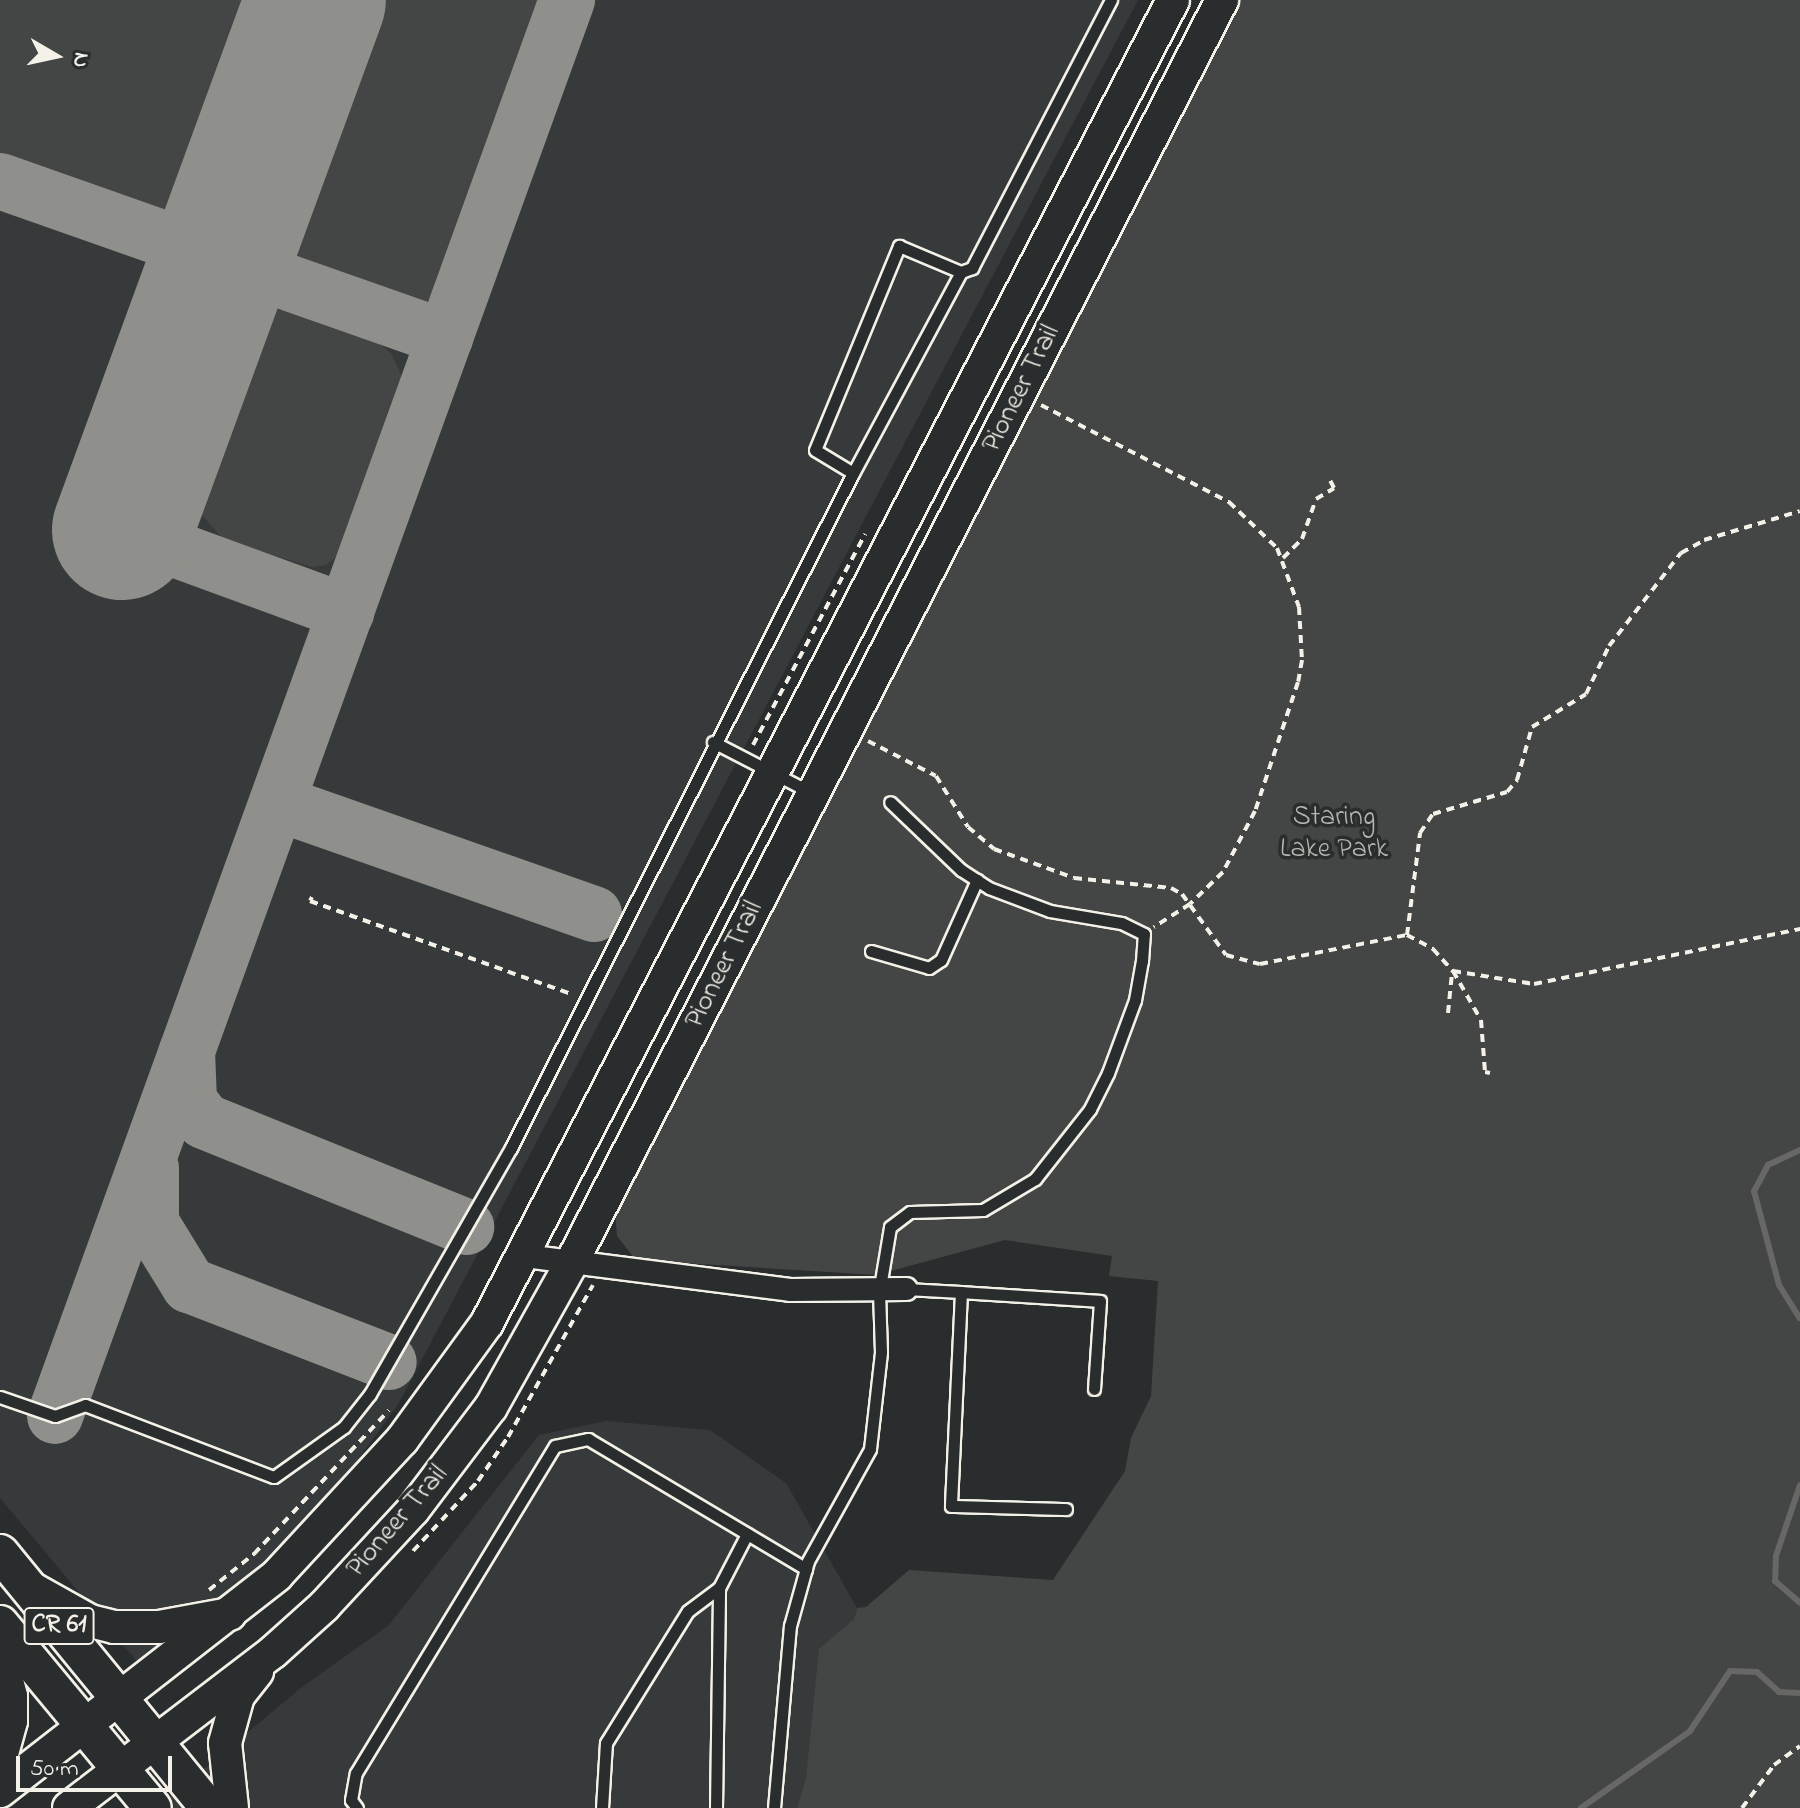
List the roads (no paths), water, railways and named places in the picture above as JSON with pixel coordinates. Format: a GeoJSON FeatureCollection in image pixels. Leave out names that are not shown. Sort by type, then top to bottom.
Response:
{"type":"FeatureCollection","features":[{"type":"Feature","properties":{"kind":"main road","name":"Pioneer Trail"},"geometry":{"type":"LineString","coordinates":[[0,1791],[117,1698],[233,1613],[342,1509],[451,1377],[525,1256],[1173,0]]}},
{"type":"Feature","properties":{"kind":"main road","name":"Pioneer Trail"},"geometry":{"type":"LineString","coordinates":[[69,1808],[273,1652],[324,1606],[448,1466],[491,1407],[572,1262],[1222,0]]}},
{"type":"Feature","properties":{"kind":"main road","name":"CR 61"},"geometry":{"type":"LineString","coordinates":[[0,1553],[209,1808]]}},
{"type":"Feature","properties":{"kind":"main road"},"geometry":{"type":"LineString","coordinates":[[27,1586],[90,1621],[114,1627],[159,1627],[233,1613]]}},
{"type":"Feature","properties":{"kind":"main road","name":"CR 61"},"geometry":{"type":"LineString","coordinates":[[0,1624],[153,1808]]}},
{"type":"Feature","properties":{"kind":"main road"},"geometry":{"type":"LineString","coordinates":[[232,1808],[224,1758],[229,1725],[238,1696],[273,1652]]}},
{"type":"Feature","properties":{"kind":"main road"},"geometry":{"type":"LineString","coordinates":[[0,1653],[11,1696],[0,1761]]}},
{"type":"Feature","properties":{"kind":"street"},"geometry":{"type":"LineString","coordinates":[[525,1256],[790,1290],[879,1293],[906,1289]]}},
{"type":"Feature","properties":{"kind":"lane"},"geometry":{"type":"LineString","coordinates":[[0,1397],[55,1416],[85,1405],[274,1477],[344,1427],[370,1394],[511,1148],[713,742],[853,473],[961,272],[972,268],[1111,0]]}},
{"type":"Feature","properties":{"kind":"lane"},"geometry":{"type":"LineString","coordinates":[[853,473],[815,450],[899,246],[961,272]]}},
{"type":"Feature","properties":{"kind":"lane"},"geometry":{"type":"LineString","coordinates":[[713,742],[813,794]]}},
{"type":"Feature","properties":{"kind":"lane"},"geometry":{"type":"LineString","coordinates":[[774,1808],[790,1626],[806,1569],[870,1449],[881,1352],[879,1293],[886,1237],[901,1216],[925,1211],[963,1213],[1001,1203],[1035,1179],[1062,1150],[1090,1109],[1123,1038],[1135,1000],[1144,934],[1121,923],[1050,911],[977,880],[890,802]]}},
{"type":"Feature","properties":{"kind":"lane"},"geometry":{"type":"LineString","coordinates":[[871,951],[929,968],[941,960],[977,880]]}},
{"type":"Feature","properties":{"kind":"lane"},"geometry":{"type":"LineString","coordinates":[[906,1289],[1100,1301],[1094,1389]]}},
{"type":"Feature","properties":{"kind":"lane"},"geometry":{"type":"LineString","coordinates":[[961,1292],[951,1506],[1066,1509]]}},
{"type":"Feature","properties":{"kind":"lane"},"geometry":{"type":"LineString","coordinates":[[357,1808],[351,1800],[356,1773],[555,1446],[588,1439],[806,1569]]}},
{"type":"Feature","properties":{"kind":"lane"},"geometry":{"type":"LineString","coordinates":[[602,1808],[606,1743],[688,1611],[719,1588],[747,1534]]}},
{"type":"Feature","properties":{"kind":"lane"},"geometry":{"type":"LineString","coordinates":[[716,1808],[719,1588]]}},
{"type":"Feature","properties":{"kind":"waterway"},"geometry":{"type":"LineString","coordinates":[[1800,1150],[1768,1165],[1754,1191],[1779,1285],[1800,1318]]}},
{"type":"Feature","properties":{"kind":"waterway"},"geometry":{"type":"LineString","coordinates":[[1800,1485],[1776,1556],[1775,1581],[1800,1603]]}},
{"type":"Feature","properties":{"kind":"waterway"},"geometry":{"type":"LineString","coordinates":[[1581,1808],[1690,1731],[1730,1671],[1757,1672],[1779,1692],[1800,1693]]}},
{"type":"Feature","properties":{"kind":"park label","name":"Staring Lake Park"},"geometry":{"type":"Point","coordinates":[1334,834]}}]}
